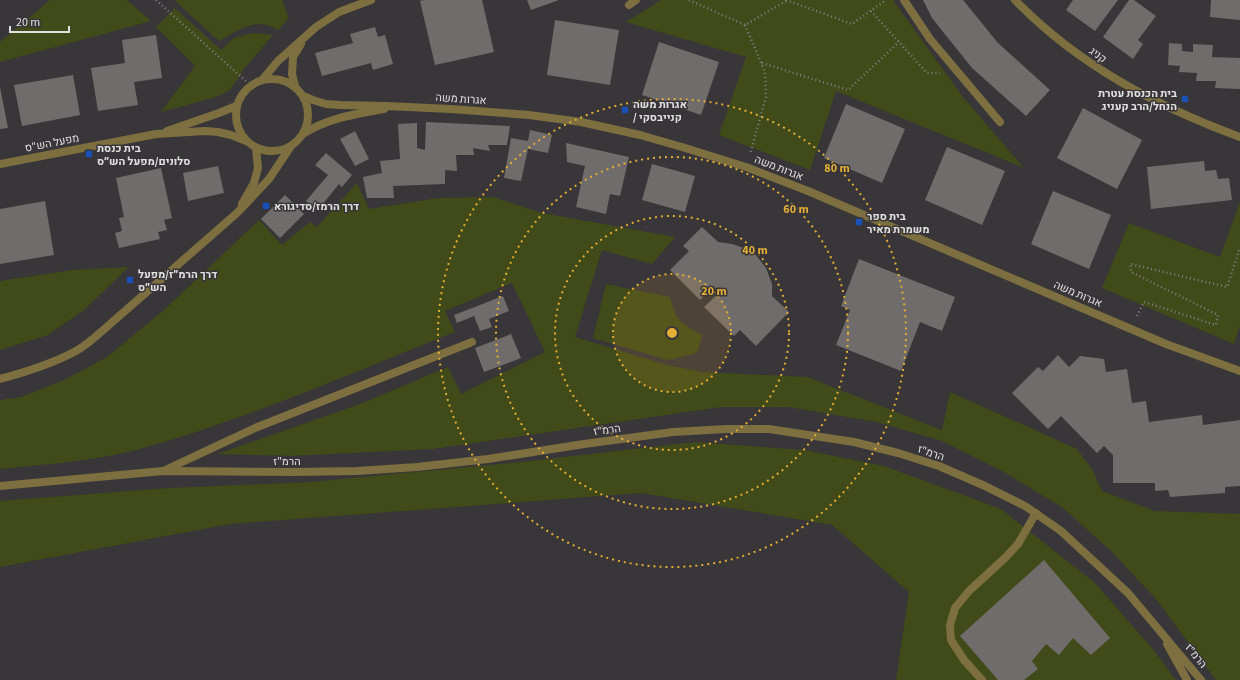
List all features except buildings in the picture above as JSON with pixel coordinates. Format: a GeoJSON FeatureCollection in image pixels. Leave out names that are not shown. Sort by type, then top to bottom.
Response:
{"type":"FeatureCollection","features":[{"type":"Feature","properties":{"kind":"street"},"geometry":{"type":"LineString","coordinates":[[262,80],[278,61],[316,27],[339,12],[371,0]]}},
{"type":"Feature","properties":{"kind":"street"},"geometry":{"type":"LineString","coordinates":[[904,0],[930,39],[1000,122]]}},
{"type":"Feature","properties":{"kind":"street","name":"קניג"},"geometry":{"type":"LineString","coordinates":[[1016,0],[1056,38],[1102,71],[1132,89],[1179,112],[1240,137]]}},
{"type":"Feature","properties":{"kind":"street"},"geometry":{"type":"LineString","coordinates":[[294,86],[292,74],[293,57],[304,38]]}},
{"type":"Feature","properties":{"kind":"street"},"geometry":{"type":"LineString","coordinates":[[273,78],[284,80],[294,86],[303,96],[307,105],[307,125],[303,134],[298,141],[291,146],[280,150],[268,151],[256,148],[246,141],[238,130],[235,118],[236,106],[241,94],[250,85],[262,80],[273,78]]}},
{"type":"Feature","properties":{"kind":"street","name":"אגרות משה"},"geometry":{"type":"LineString","coordinates":[[303,96],[326,104],[451,109],[581,122],[640,135],[682,147],[746,167],[808,191],[1166,344],[1240,371]]}},
{"type":"Feature","properties":{"kind":"street","name":"מפעל הש\"ס"},"geometry":{"type":"LineString","coordinates":[[156,134],[236,106]]}},
{"type":"Feature","properties":{"kind":"street","name":"אגרות משה"},"geometry":{"type":"LineString","coordinates":[[303,134],[313,127],[325,122],[351,115],[401,106]]}},
{"type":"Feature","properties":{"kind":"street","name":"מפעל הש\"ס"},"geometry":{"type":"LineString","coordinates":[[0,164],[156,134],[205,131],[218,132],[246,141]]}},
{"type":"Feature","properties":{"kind":"street"},"geometry":{"type":"LineString","coordinates":[[0,379],[26,372],[52,362],[77,350],[101,332],[237,213],[269,179],[291,146]]}},
{"type":"Feature","properties":{"kind":"street"},"geometry":{"type":"LineString","coordinates":[[237,213],[254,183],[258,168],[256,148]]}},
{"type":"Feature","properties":{"kind":"street"},"geometry":{"type":"LineString","coordinates":[[163,471],[254,428],[472,342]]}},
{"type":"Feature","properties":{"kind":"street","name":"הרמ\"ז"},"geometry":{"type":"LineString","coordinates":[[0,486],[163,471],[365,471],[417,467],[488,459],[673,432],[726,429],[770,430],[854,442],[939,466],[985,486],[1025,506],[1061,531],[1096,561],[1128,593],[1201,680]]}},
{"type":"Feature","properties":{"kind":"street"},"geometry":{"type":"LineString","coordinates":[[982,680],[964,660],[951,640],[950,625],[955,608],[969,591],[1018,544],[1036,514]]}},
{"type":"Feature","properties":{"kind":"street","name":"הרמ\"ז"},"geometry":{"type":"LineString","coordinates":[[1158,628],[1187,680]]}},
{"type":"Feature","properties":{"kind":"path"},"geometry":{"type":"LineString","coordinates":[[156,0],[250,85]]}},
{"type":"Feature","properties":{"kind":"path"},"geometry":{"type":"LineString","coordinates":[[688,0],[745,25],[762,63],[765,72],[766,97],[746,167]]}},
{"type":"Feature","properties":{"kind":"path"},"geometry":{"type":"LineString","coordinates":[[745,25],[786,1],[852,24],[886,0]]}},
{"type":"Feature","properties":{"kind":"path"},"geometry":{"type":"LineString","coordinates":[[871,11],[927,73],[958,72]]}},
{"type":"Feature","properties":{"kind":"path"},"geometry":{"type":"LineString","coordinates":[[762,63],[848,90],[899,42]]}},
{"type":"Feature","properties":{"kind":"path"},"geometry":{"type":"LineString","coordinates":[[1132,329],[1144,302],[1216,325],[1218,315],[1131,272],[1130,264],[1227,287],[1240,248]]}},
{"type":"Feature","properties":{"kind":"green space"},"geometry":{"type":"Polygon","coordinates":[[[50,0],[127,0],[151,21],[0,62],[0,42],[50,0]]]}},
{"type":"Feature","properties":{"kind":"green space"},"geometry":{"type":"Polygon","coordinates":[[[174,0],[282,0],[289,18],[278,30],[262,25],[248,26],[219,41],[174,0]]]}},
{"type":"Feature","properties":{"kind":"green space"},"geometry":{"type":"Polygon","coordinates":[[[661,0],[893,0],[963,97],[1024,168],[836,91],[810,170],[719,135],[746,57],[626,22],[661,0]]]}},
{"type":"Feature","properties":{"kind":"green space"},"geometry":{"type":"Polygon","coordinates":[[[175,8],[221,50],[234,38],[253,33],[273,35],[244,69],[230,90],[216,97],[161,112],[195,66],[156,27],[175,8]]]}},
{"type":"Feature","properties":{"kind":"green space"},"geometry":{"type":"Polygon","coordinates":[[[357,183],[369,209],[438,198],[493,197],[542,213],[675,237],[652,264],[602,250],[575,337],[667,365],[702,372],[807,377],[942,430],[950,392],[1077,449],[1092,469],[1102,491],[1155,511],[1240,514],[1240,680],[1216,680],[1156,599],[1111,551],[1062,507],[1002,471],[942,441],[877,422],[788,407],[721,407],[433,449],[290,456],[218,454],[360,404],[448,367],[461,394],[545,352],[512,283],[445,311],[455,332],[260,410],[180,437],[123,453],[71,462],[0,469],[0,400],[21,397],[64,380],[107,357],[165,309],[259,220],[282,245],[310,222],[317,227],[357,183]]]}},
{"type":"Feature","properties":{"kind":"green space"},"geometry":{"type":"Polygon","coordinates":[[[1240,202],[1240,325],[1234,344],[1102,288],[1129,223],[1220,257],[1240,202]]]}},
{"type":"Feature","properties":{"kind":"green space"},"geometry":{"type":"Polygon","coordinates":[[[129,267],[84,310],[48,335],[0,350],[0,281],[73,270],[129,267]]]}},
{"type":"Feature","properties":{"kind":"green space"},"geometry":{"type":"Polygon","coordinates":[[[606,284],[670,297],[677,317],[680,321],[702,335],[697,353],[668,360],[593,338],[606,284]]]}},
{"type":"Feature","properties":{"kind":"green space"},"geometry":{"type":"Polygon","coordinates":[[[695,442],[804,450],[884,466],[1001,509],[1095,583],[1152,648],[1176,680],[896,680],[909,592],[832,525],[641,493],[230,524],[0,567],[0,501],[169,488],[310,482],[521,462],[695,442]]]}},
{"type":"Feature","properties":{"kind":"place","name":"בית הכנסת עטרת הנחל/הרב קעניג"},"geometry":{"type":"Point","coordinates":[1185,99]}},
{"type":"Feature","properties":{"kind":"place","name":"אגרות משה / קנייבסקי"},"geometry":{"type":"Point","coordinates":[625,110]}},
{"type":"Feature","properties":{"kind":"place","name":"בית כנסת סלונים/מפעל הש״ס"},"geometry":{"type":"Point","coordinates":[89,154]}},
{"type":"Feature","properties":{"kind":"place","name":"דרך הרמז/סדיגורא"},"geometry":{"type":"Point","coordinates":[266,206]}},
{"type":"Feature","properties":{"kind":"place","name":"בית ספר משמרת מאיר"},"geometry":{"type":"Point","coordinates":[859,222]}},
{"type":"Feature","properties":{"kind":"place","name":"דרך הרמ״ז/מפעל הש״ס"},"geometry":{"type":"Point","coordinates":[130,280]}}]}
